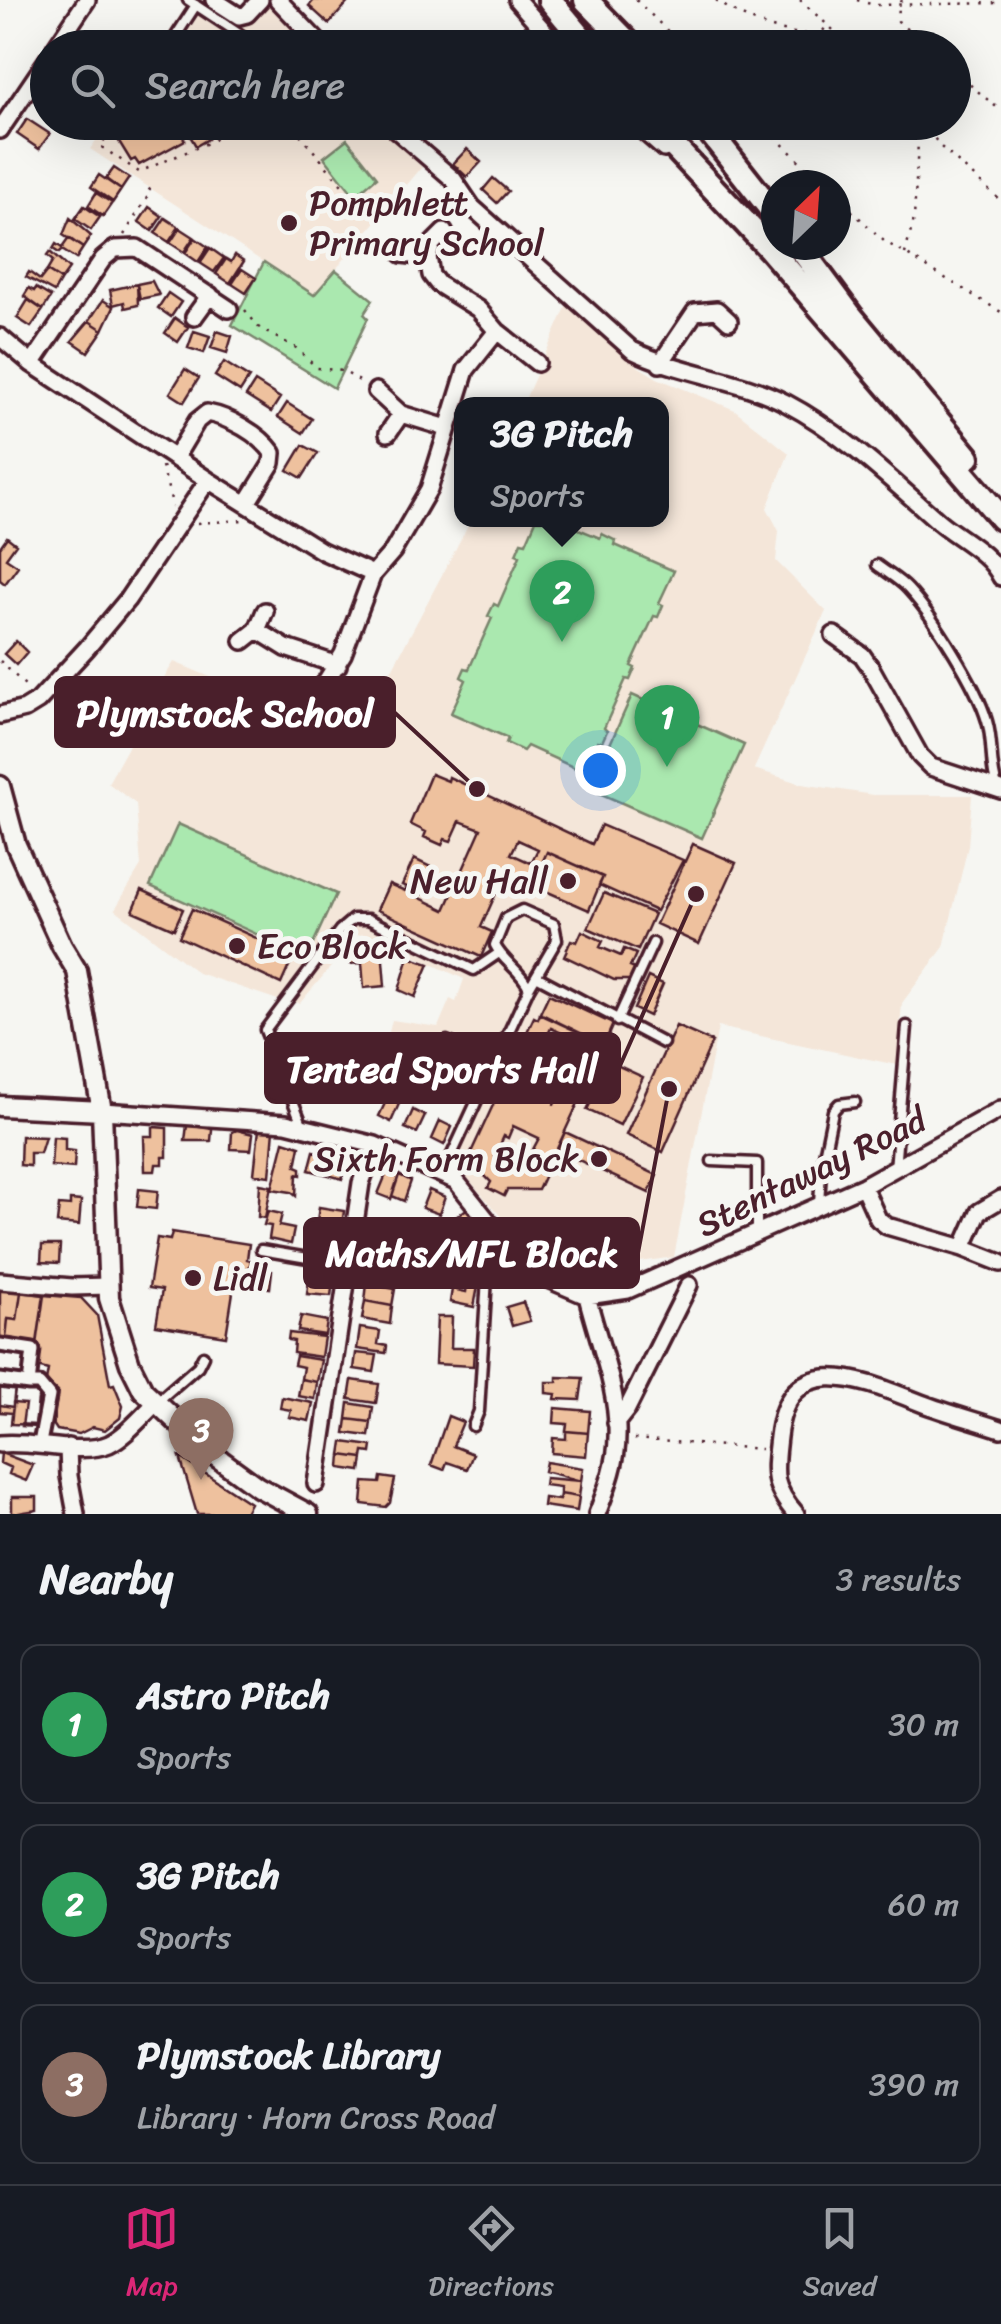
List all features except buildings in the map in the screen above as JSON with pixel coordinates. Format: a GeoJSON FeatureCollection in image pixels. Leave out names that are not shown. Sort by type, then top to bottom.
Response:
{"type":"FeatureCollection","features":[{"type":"Feature","properties":{"kind":"main road"},"geometry":{"type":"LineString","coordinates":[[550,0],[575,30]]}},
{"type":"Feature","properties":{"kind":"main road"},"geometry":{"type":"LineString","coordinates":[[586,0],[614,30]]}},
{"type":"Feature","properties":{"kind":"main road"},"geometry":{"type":"LineString","coordinates":[[668,140],[832,320],[1001,518]]}},
{"type":"Feature","properties":{"kind":"main road"},"geometry":{"type":"LineString","coordinates":[[679,140],[711,187]]}},
{"type":"Feature","properties":{"kind":"main road"},"geometry":{"type":"LineString","coordinates":[[716,140],[761,197]]}},
{"type":"Feature","properties":{"kind":"main road"},"geometry":{"type":"LineString","coordinates":[[809,260],[850,315],[1001,494]]}},
{"type":"Feature","properties":{"kind":"street"},"geometry":{"type":"LineString","coordinates":[[67,30],[87,0]]}},
{"type":"Feature","properties":{"kind":"street"},"geometry":{"type":"LineString","coordinates":[[214,0],[239,16],[247,14],[260,0]]}},
{"type":"Feature","properties":{"kind":"street"},"geometry":{"type":"LineString","coordinates":[[278,0],[307,30]]}},
{"type":"Feature","properties":{"kind":"street"},"geometry":{"type":"LineString","coordinates":[[517,0],[543,30]]}},
{"type":"Feature","properties":{"kind":"street"},"geometry":{"type":"LineString","coordinates":[[0,130],[30,86]]}},
{"type":"Feature","properties":{"kind":"street"},"geometry":{"type":"LineString","coordinates":[[408,140],[453,179],[472,207],[632,350],[660,364],[785,402],[842,437],[994,564],[1001,577]]}},
{"type":"Feature","properties":{"kind":"street"},"geometry":{"type":"LineString","coordinates":[[654,140],[711,187]]}},
{"type":"Feature","properties":{"kind":"street"},"geometry":{"type":"LineString","coordinates":[[444,232],[432,244],[428,258],[431,275],[438,284],[464,298],[536,363]]}},
{"type":"Feature","properties":{"kind":"street"},"geometry":{"type":"LineString","coordinates":[[32,364],[102,259],[115,249],[137,248],[228,309]]}},
{"type":"Feature","properties":{"kind":"street"},"geometry":{"type":"LineString","coordinates":[[402,254],[428,258]]}},
{"type":"Feature","properties":{"kind":"street"},"geometry":{"type":"LineString","coordinates":[[194,317],[210,295]]}},
{"type":"Feature","properties":{"kind":"street"},"geometry":{"type":"LineString","coordinates":[[660,364],[696,312],[718,310],[729,321]]}},
{"type":"Feature","properties":{"kind":"street"},"geometry":{"type":"LineString","coordinates":[[457,397],[466,370],[497,331]]}},
{"type":"Feature","properties":{"kind":"street"},"geometry":{"type":"LineString","coordinates":[[0,337],[168,460],[247,503],[322,551],[373,574]]}},
{"type":"Feature","properties":{"kind":"street"},"geometry":{"type":"LineString","coordinates":[[376,391],[401,414],[447,428]]}},
{"type":"Feature","properties":{"kind":"street"},"geometry":{"type":"LineString","coordinates":[[324,686],[338,664],[373,574],[394,550],[430,489],[454,407]]}},
{"type":"Feature","properties":{"kind":"street"},"geometry":{"type":"LineString","coordinates":[[168,460],[197,420],[207,412],[221,415],[267,443],[274,452],[272,463],[247,503]]}},
{"type":"Feature","properties":{"kind":"street"},"geometry":{"type":"LineString","coordinates":[[388,433],[401,414]]}},
{"type":"Feature","properties":{"kind":"street"},"geometry":{"type":"LineString","coordinates":[[0,715],[26,709],[38,701],[110,621],[208,480]]}},
{"type":"Feature","properties":{"kind":"street"},"geometry":{"type":"LineString","coordinates":[[243,642],[257,630],[266,611]]}},
{"type":"Feature","properties":{"kind":"street"},"geometry":{"type":"LineString","coordinates":[[257,630],[286,648],[338,664]]}},
{"type":"Feature","properties":{"kind":"street"},"geometry":{"type":"LineString","coordinates":[[834,635],[862,655],[872,668],[920,756],[932,767],[999,790]]}},
{"type":"Feature","properties":{"kind":"street"},"geometry":{"type":"LineString","coordinates":[[0,786],[16,844],[77,971],[102,1111],[108,1286],[116,1327],[130,1364],[143,1390],[207,1450],[258,1486],[308,1514]]}},
{"type":"Feature","properties":{"kind":"street"},"geometry":{"type":"LineString","coordinates":[[0,1106],[303,1126],[375,1145],[456,1181],[511,1245],[550,1280],[587,1296],[617,1430],[610,1481],[597,1514]]}},
{"type":"Feature","properties":{"kind":"street","name":"Stentaway Road"},"geometry":{"type":"LineString","coordinates":[[587,1296],[628,1290],[819,1206],[863,1186],[1001,1109]]}},
{"type":"Feature","properties":{"kind":"street"},"geometry":{"type":"LineString","coordinates":[[316,1484],[360,1183],[375,1145]]}},
{"type":"Feature","properties":{"kind":"street"},"geometry":{"type":"LineString","coordinates":[[863,1186],[878,1219],[888,1226],[1001,1263]]}},
{"type":"Feature","properties":{"kind":"street"},"geometry":{"type":"LineString","coordinates":[[963,1248],[980,1212],[1001,1199]]}},
{"type":"Feature","properties":{"kind":"street"},"geometry":{"type":"LineString","coordinates":[[0,1281],[108,1286]]}},
{"type":"Feature","properties":{"kind":"street"},"geometry":{"type":"LineString","coordinates":[[617,1430],[689,1285]]}},
{"type":"Feature","properties":{"kind":"street"},"geometry":{"type":"LineString","coordinates":[[0,1344],[32,1350],[29,1384]]}},
{"type":"Feature","properties":{"kind":"street"},"geometry":{"type":"LineString","coordinates":[[796,1514],[773,1478],[780,1415],[788,1400],[804,1386],[842,1376],[892,1389],[1001,1429]]}},
{"type":"Feature","properties":{"kind":"street"},"geometry":{"type":"LineString","coordinates":[[0,1380],[39,1384],[49,1396],[40,1443]]}},
{"type":"Feature","properties":{"kind":"street"},"geometry":{"type":"LineString","coordinates":[[0,1444],[108,1444],[156,1402]]}},
{"type":"Feature","properties":{"kind":"street"},"geometry":{"type":"LineString","coordinates":[[68,1447],[76,1514]]}},
{"type":"Feature","properties":{"kind":"lane"},"geometry":{"type":"LineString","coordinates":[[178,30],[192,3],[233,30]]}},
{"type":"Feature","properties":{"kind":"lane"},"geometry":{"type":"LineString","coordinates":[[877,566],[909,590],[978,698],[988,724],[991,770],[999,790]]}},
{"type":"Feature","properties":{"kind":"lane"},"geometry":{"type":"LineString","coordinates":[[443,1174],[529,988],[557,940],[554,924],[522,910],[506,918],[495,945],[498,953],[522,972],[529,988]]}},
{"type":"Feature","properties":{"kind":"lane"},"geometry":{"type":"LineString","coordinates":[[303,1126],[265,1030],[340,930],[353,919],[368,919],[474,970],[498,953]]}},
{"type":"Feature","properties":{"kind":"lane"},"geometry":{"type":"LineString","coordinates":[[616,1021],[653,943]]}},
{"type":"Feature","properties":{"kind":"lane"},"geometry":{"type":"LineString","coordinates":[[538,977],[616,1021],[663,1042]]}},
{"type":"Feature","properties":{"kind":"lane"},"geometry":{"type":"LineString","coordinates":[[894,1169],[907,1026]]}},
{"type":"Feature","properties":{"kind":"lane"},"geometry":{"type":"LineString","coordinates":[[447,1041],[495,1062]]}},
{"type":"Feature","properties":{"kind":"lane"},"geometry":{"type":"LineString","coordinates":[[819,1206],[821,1170],[834,1111],[839,1104],[855,1102]]}},
{"type":"Feature","properties":{"kind":"lane"},"geometry":{"type":"LineString","coordinates":[[712,1161],[756,1164],[757,1233]]}},
{"type":"Feature","properties":{"kind":"lane"},"geometry":{"type":"LineString","coordinates":[[473,1426],[479,1411],[487,1278],[492,1262],[511,1245]]}},
{"type":"Feature","properties":{"kind":"lane"},"geometry":{"type":"LineString","coordinates":[[261,1250],[349,1265]]}},
{"type":"Feature","properties":{"kind":"lane"},"geometry":{"type":"LineString","coordinates":[[156,1402],[198,1366],[204,1356]]}},
{"type":"Feature","properties":{"kind":"path"},"geometry":{"type":"LineString","coordinates":[[636,0],[666,30]]}},
{"type":"Feature","properties":{"kind":"path"},"geometry":{"type":"LineString","coordinates":[[716,0],[760,24],[782,30]]}},
{"type":"Feature","properties":{"kind":"path"},"geometry":{"type":"LineString","coordinates":[[800,0],[833,30]]}},
{"type":"Feature","properties":{"kind":"path"},"geometry":{"type":"LineString","coordinates":[[856,0],[898,6],[1001,3]]}},
{"type":"Feature","properties":{"kind":"path"},"geometry":{"type":"LineString","coordinates":[[902,0],[898,21],[908,30]]}},
{"type":"Feature","properties":{"kind":"path"},"geometry":{"type":"LineString","coordinates":[[824,30],[828,25]]}},
{"type":"Feature","properties":{"kind":"path"},"geometry":{"type":"LineString","coordinates":[[971,85],[1001,111]]}},
{"type":"Feature","properties":{"kind":"path"},"geometry":{"type":"LineString","coordinates":[[104,140],[100,146],[139,172],[213,140]]}},
{"type":"Feature","properties":{"kind":"path"},"geometry":{"type":"LineString","coordinates":[[304,140],[354,201]]}},
{"type":"Feature","properties":{"kind":"path"},"geometry":{"type":"LineString","coordinates":[[778,140],[809,170]]}},
{"type":"Feature","properties":{"kind":"path"},"geometry":{"type":"LineString","coordinates":[[904,254],[914,219],[920,140]]}},
{"type":"Feature","properties":{"kind":"path"},"geometry":{"type":"LineString","coordinates":[[935,140],[1001,201]]}},
{"type":"Feature","properties":{"kind":"path"},"geometry":{"type":"LineString","coordinates":[[115,249],[151,191],[145,185]]}},
{"type":"Feature","properties":{"kind":"path"},"geometry":{"type":"LineString","coordinates":[[851,210],[884,241],[1001,312]]}},
{"type":"Feature","properties":{"kind":"path"},"geometry":{"type":"LineString","coordinates":[[228,309],[246,310],[260,329],[294,347],[317,368],[344,371],[376,391]]}},
{"type":"Feature","properties":{"kind":"path"},"geometry":{"type":"LineString","coordinates":[[168,460],[175,515],[189,524],[272,519]]}},
{"type":"Feature","properties":{"kind":"path"},"geometry":{"type":"LineString","coordinates":[[0,661],[38,701]]}},
{"type":"Feature","properties":{"kind":"path"},"geometry":{"type":"LineString","coordinates":[[617,1430],[776,1451]]}},
{"type":"Feature","properties":{"kind":"shaded area"},"geometry":{"type":"Polygon","coordinates":[[[190,0],[207,0],[241,23],[260,5],[275,4],[299,30],[171,30],[190,0]]]}},
{"type":"Feature","properties":{"kind":"shaded area","name":"Pomphlett Primary School"},"geometry":{"type":"Polygon","coordinates":[[[97,140],[393,140],[422,167],[314,295],[90,149],[97,140]]]}},
{"type":"Feature","properties":{"kind":"shaded area"},"geometry":{"type":"Polygon","coordinates":[[[568,303],[639,367],[735,410],[789,453],[767,508],[779,531],[776,561],[826,611],[754,769],[802,784],[874,795],[972,795],[968,846],[944,947],[902,1003],[897,1065],[718,1027],[674,1257],[580,1271],[564,1266],[530,1244],[463,1173],[440,1161],[469,1098],[381,1065],[392,1020],[438,1027],[450,999],[456,1002],[464,979],[367,934],[358,935],[300,1003],[278,1000],[198,973],[115,909],[141,866],[136,804],[108,783],[128,747],[137,720],[174,662],[356,737],[467,527],[669,527],[669,397],[526,397],[568,303]]]}},
{"type":"Feature","properties":{"kind":"green space"},"geometry":{"type":"Polygon","coordinates":[[[348,140],[377,177],[355,196],[324,157],[348,140]]]}},
{"type":"Feature","properties":{"kind":"green space"},"geometry":{"type":"Polygon","coordinates":[[[264,262],[314,295],[336,270],[373,300],[334,388],[232,325],[264,262]]]}},
{"type":"Feature","properties":{"kind":"green space"},"geometry":{"type":"Polygon","coordinates":[[[533,527],[574,527],[600,538],[602,534],[616,541],[615,545],[674,571],[659,603],[663,605],[658,617],[654,616],[631,666],[635,668],[630,680],[626,679],[604,728],[607,731],[584,772],[527,746],[523,751],[506,743],[508,738],[451,713],[466,680],[461,677],[465,668],[469,669],[492,618],[488,616],[494,604],[498,606],[520,556],[516,554],[521,542],[526,543],[533,527]]]}},
{"type":"Feature","properties":{"kind":"green space"},"geometry":{"type":"Polygon","coordinates":[[[632,695],[744,745],[702,838],[590,789],[632,695]]]}},
{"type":"Feature","properties":{"kind":"green space"},"geometry":{"type":"Polygon","coordinates":[[[178,824],[336,894],[307,957],[150,886],[178,824]]]}},
{"type":"Feature","properties":{"kind":"place","name":"Pomphlett Primary School"},"geometry":{"type":"Point","coordinates":[289,223]}},
{"type":"Feature","properties":{"kind":"place","name":"3G Pitch"},"geometry":{"type":"Point","coordinates":[562,642]}},
{"type":"Feature","properties":{"kind":"place","name":"Astro Pitch"},"geometry":{"type":"Point","coordinates":[667,767]}},
{"type":"Feature","properties":{"kind":"place","name":"Plymstock School"},"geometry":{"type":"Point","coordinates":[477,789]}},
{"type":"Feature","properties":{"kind":"place","name":"New Hall"},"geometry":{"type":"Point","coordinates":[568,881]}},
{"type":"Feature","properties":{"kind":"place","name":"Tented Sports Hall"},"geometry":{"type":"Point","coordinates":[696,894]}},
{"type":"Feature","properties":{"kind":"place","name":"Eco Block"},"geometry":{"type":"Point","coordinates":[237,946]}},
{"type":"Feature","properties":{"kind":"place","name":"Maths/MFL Block"},"geometry":{"type":"Point","coordinates":[669,1089]}},
{"type":"Feature","properties":{"kind":"place","name":"Sixth Form Block"},"geometry":{"type":"Point","coordinates":[599,1159]}},
{"type":"Feature","properties":{"kind":"place","name":"Lidl"},"geometry":{"type":"Point","coordinates":[193,1278]}},
{"type":"Feature","properties":{"kind":"place","name":"Plymstock Library"},"geometry":{"type":"Point","coordinates":[201,1480]}}]}
